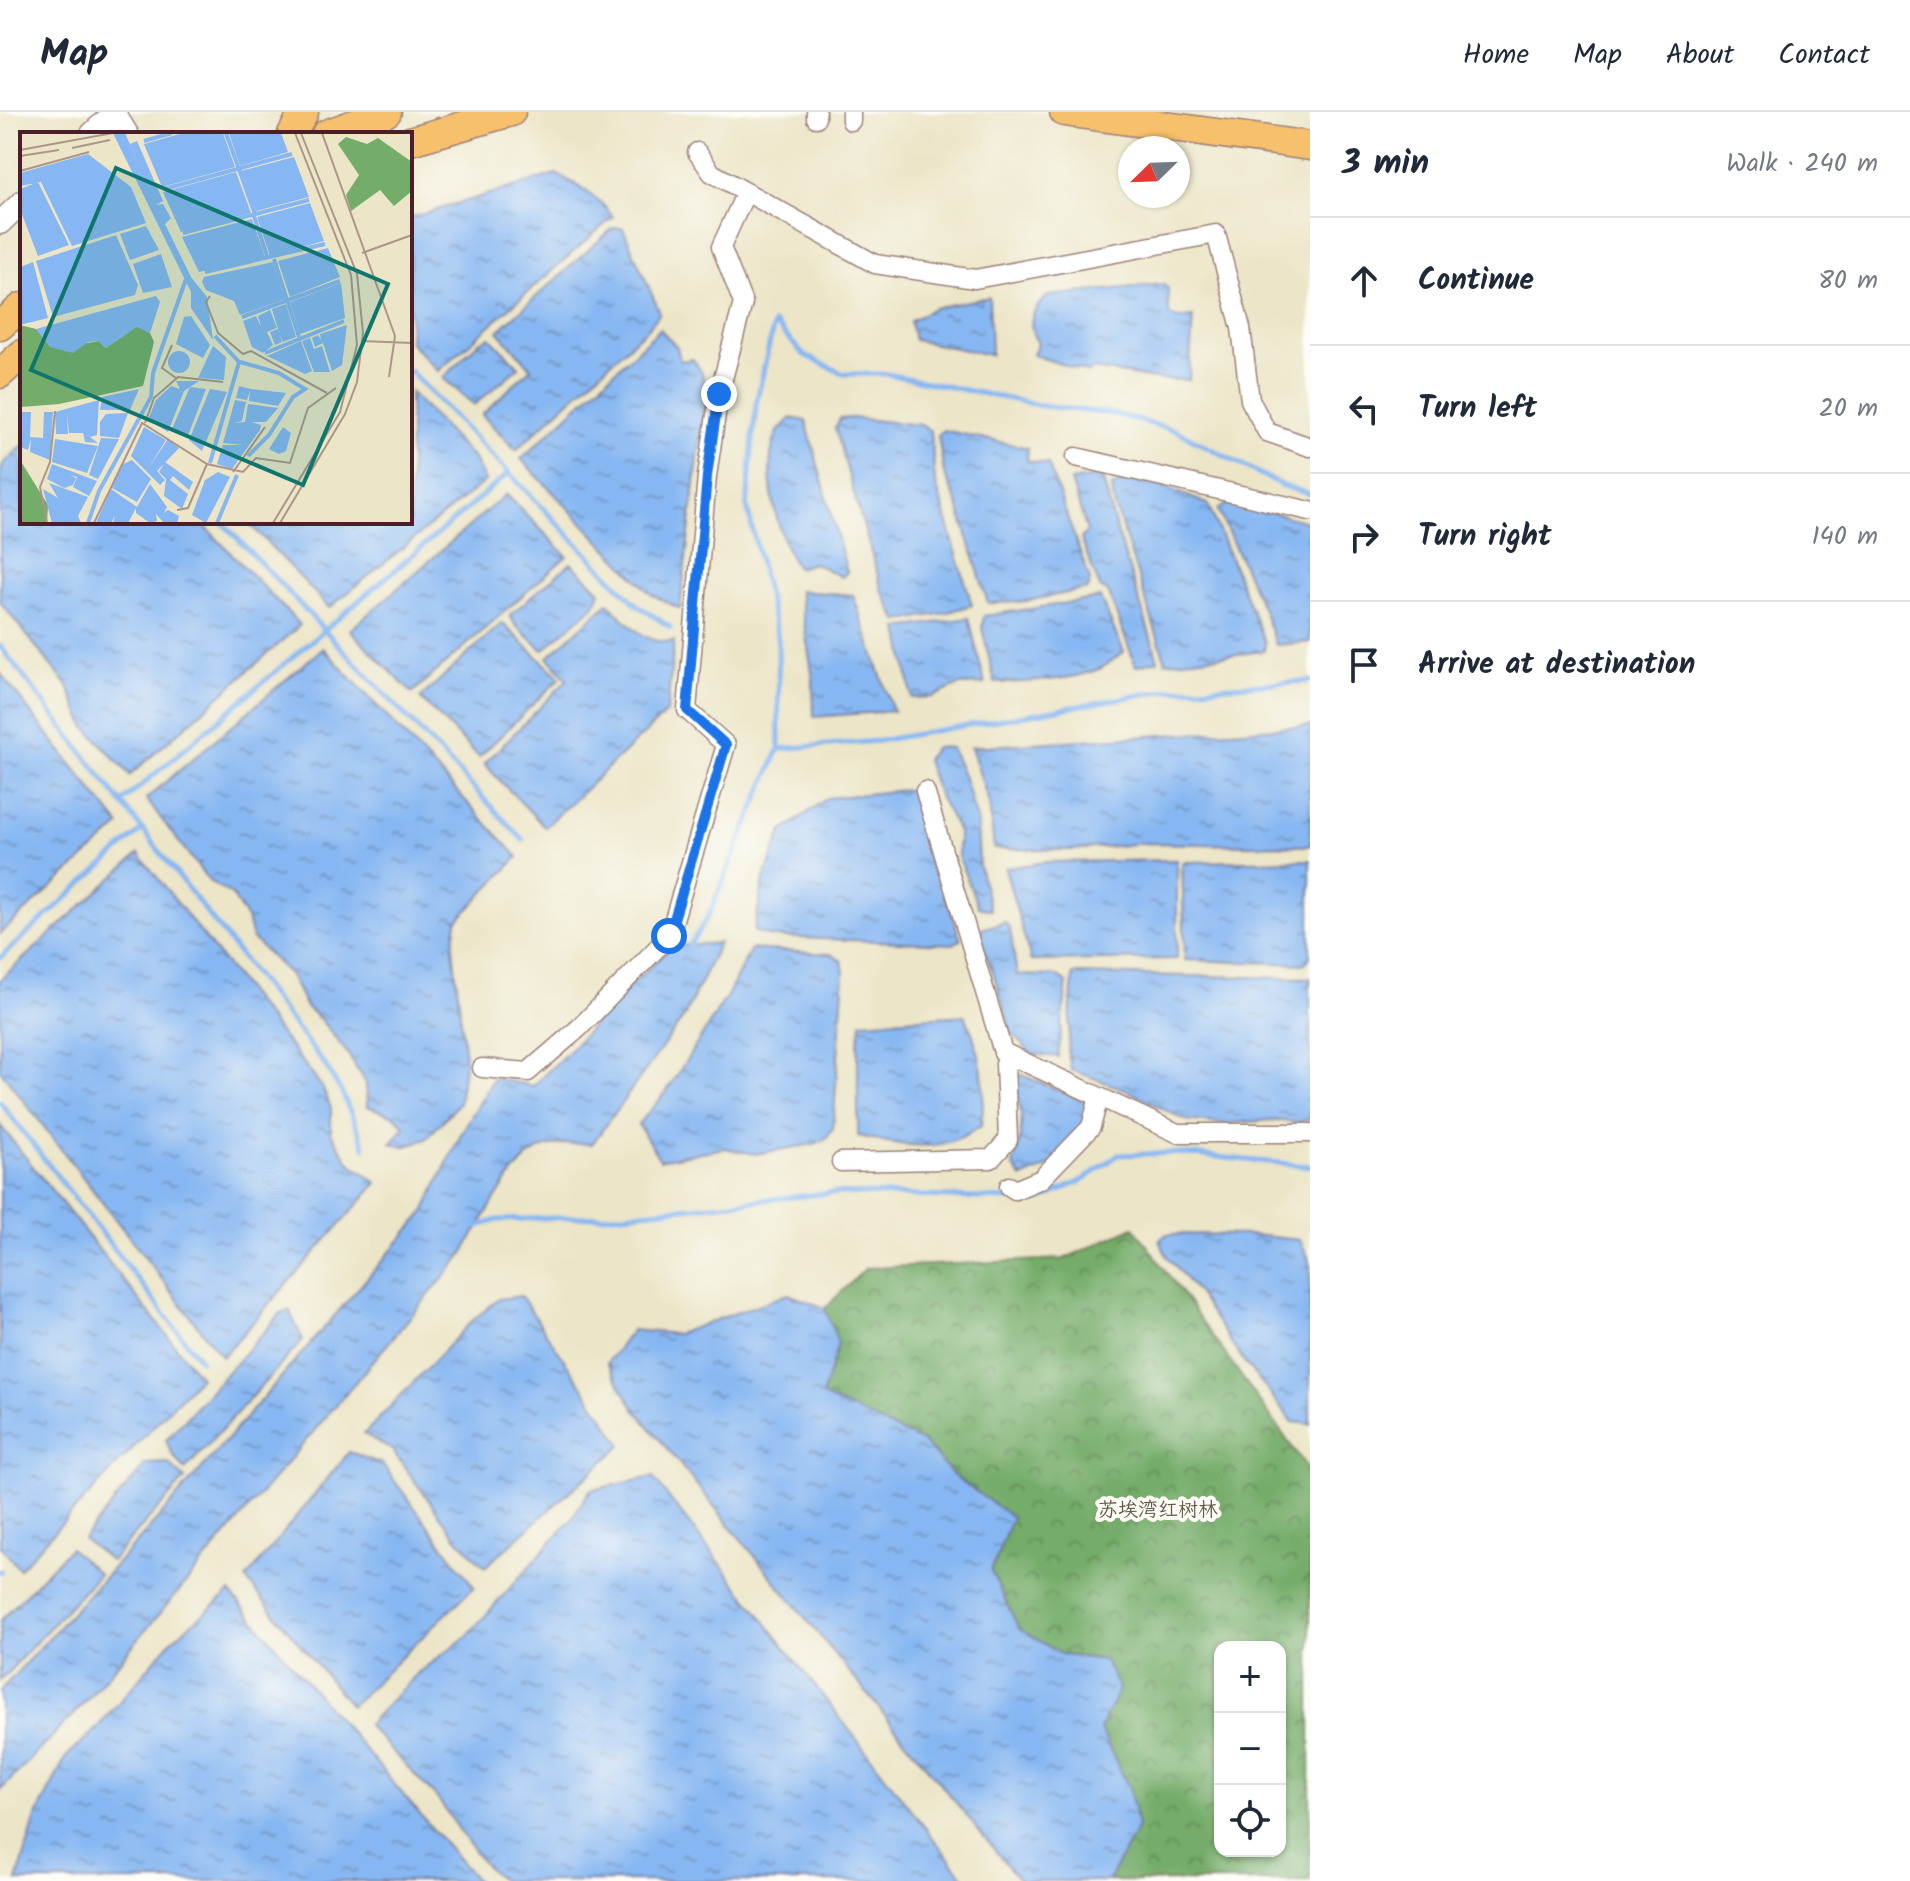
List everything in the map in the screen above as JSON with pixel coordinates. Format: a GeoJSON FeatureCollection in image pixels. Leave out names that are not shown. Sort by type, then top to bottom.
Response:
{"type":"FeatureCollection","features":[{"type":"Feature","properties":{"kind":"main road"},"geometry":{"type":"LineString","coordinates":[[293,132],[304,112]]}},
{"type":"Feature","properties":{"kind":"main road"},"geometry":{"type":"LineString","coordinates":[[412,140],[511,112]]}},
{"type":"Feature","properties":{"kind":"main road"},"geometry":{"type":"LineString","coordinates":[[1064,112],[1310,146]]}},
{"type":"Feature","properties":{"kind":"main road"},"geometry":{"type":"LineString","coordinates":[[326,128],[376,119]]}},
{"type":"Feature","properties":{"kind":"main road"},"geometry":{"type":"LineString","coordinates":[[0,326],[20,309]]}},
{"type":"Feature","properties":{"kind":"main road"},"geometry":{"type":"LineString","coordinates":[[0,374],[20,356]]}},
{"type":"Feature","properties":{"kind":"street"},"geometry":{"type":"LineString","coordinates":[[94,132],[115,112],[126,132]]}},
{"type":"Feature","properties":{"kind":"street"},"geometry":{"type":"LineString","coordinates":[[697,152],[712,173],[875,264],[975,279],[1216,234],[1241,328],[1250,400],[1267,432],[1310,447]]}},
{"type":"Feature","properties":{"kind":"street"},"geometry":{"type":"LineString","coordinates":[[482,1068],[528,1072],[579,1028],[669,936],[726,745],[687,710],[707,476],[719,394],[743,303],[721,247],[746,192]]}},
{"type":"Feature","properties":{"kind":"street"},"geometry":{"type":"LineString","coordinates":[[0,223],[20,204]]}},
{"type":"Feature","properties":{"kind":"street"},"geometry":{"type":"LineString","coordinates":[[1076,457],[1310,511]]}},
{"type":"Feature","properties":{"kind":"street"},"geometry":{"type":"LineString","coordinates":[[925,791],[1003,1052],[1177,1133],[1310,1133]]}},
{"type":"Feature","properties":{"kind":"street"},"geometry":{"type":"LineString","coordinates":[[841,1162],[991,1159],[1008,1140],[1005,1064],[1016,1059]]}},
{"type":"Feature","properties":{"kind":"street"},"geometry":{"type":"LineString","coordinates":[[1009,1186],[1015,1190],[1041,1179],[1091,1127],[1099,1097]]}},
{"type":"Feature","properties":{"kind":"green space","name":"苏埃湾红树林"},"geometry":{"type":"Polygon","coordinates":[[[1134,1227],[1310,1472],[1310,1881],[1108,1881],[1138,1827],[1129,1788],[1100,1729],[1119,1689],[1105,1660],[1063,1655],[1019,1629],[991,1571],[1012,1517],[954,1476],[923,1442],[821,1396],[838,1343],[825,1308],[866,1268],[1064,1259],[1134,1227]]]}},
{"type":"Feature","properties":{"kind":"water"},"geometry":{"type":"Polygon","coordinates":[[[556,174],[588,192],[613,217],[438,371],[412,344],[412,217],[556,174]]]}},
{"type":"Feature","properties":{"kind":"water"},"geometry":{"type":"Polygon","coordinates":[[[613,228],[623,228],[660,313],[649,327],[516,450],[482,415],[531,368],[498,331],[613,228]]]}},
{"type":"Feature","properties":{"kind":"water"},"geometry":{"type":"Polygon","coordinates":[[[1163,284],[1168,289],[1169,314],[1178,319],[1193,317],[1189,380],[1156,379],[1094,369],[1089,373],[1033,355],[1038,343],[1032,329],[1032,317],[1048,296],[1163,284]]]}},
{"type":"Feature","properties":{"kind":"water"},"geometry":{"type":"Polygon","coordinates":[[[989,297],[991,355],[914,340],[910,321],[934,308],[989,297]]]}},
{"type":"Feature","properties":{"kind":"water"},"geometry":{"type":"Polygon","coordinates":[[[660,329],[677,347],[680,361],[693,359],[702,373],[706,390],[680,609],[651,594],[521,459],[660,329]]]}},
{"type":"Feature","properties":{"kind":"water"},"geometry":{"type":"Polygon","coordinates":[[[490,337],[519,367],[474,405],[443,378],[479,342],[490,337]]]}},
{"type":"Feature","properties":{"kind":"water"},"geometry":{"type":"Polygon","coordinates":[[[412,394],[474,459],[485,481],[329,608],[250,524],[412,524],[412,394]]]}},
{"type":"Feature","properties":{"kind":"water"},"geometry":{"type":"Polygon","coordinates":[[[791,418],[806,421],[847,572],[842,577],[814,563],[797,568],[777,521],[771,482],[773,447],[778,432],[791,418]]]}},
{"type":"Feature","properties":{"kind":"water"},"geometry":{"type":"Polygon","coordinates":[[[840,419],[921,425],[931,431],[935,481],[972,605],[898,621],[882,590],[835,428],[840,419]]]}},
{"type":"Feature","properties":{"kind":"water"},"geometry":{"type":"Polygon","coordinates":[[[943,430],[1028,448],[1027,461],[1048,464],[1090,580],[1088,589],[1021,602],[988,603],[958,505],[944,473],[938,435],[943,430]]]}},
{"type":"Feature","properties":{"kind":"water"},"geometry":{"type":"Polygon","coordinates":[[[20,448],[20,524],[203,524],[300,625],[130,775],[85,726],[68,686],[0,602],[0,476],[3,464],[20,448]]]}},
{"type":"Feature","properties":{"kind":"water"},"geometry":{"type":"Polygon","coordinates":[[[1102,476],[1158,660],[1136,666],[1108,592],[1100,588],[1081,539],[1087,531],[1071,481],[1102,476]]]}},
{"type":"Feature","properties":{"kind":"water"},"geometry":{"type":"Polygon","coordinates":[[[1124,480],[1159,485],[1208,504],[1265,643],[1264,651],[1166,662],[1114,503],[1112,487],[1124,480]]]}},
{"type":"Feature","properties":{"kind":"water"},"geometry":{"type":"Polygon","coordinates":[[[506,494],[567,556],[412,693],[350,630],[506,494]]]}},
{"type":"Feature","properties":{"kind":"water"},"geometry":{"type":"Polygon","coordinates":[[[1231,501],[1310,523],[1310,642],[1276,645],[1218,510],[1231,501]]]}},
{"type":"Feature","properties":{"kind":"water"},"geometry":{"type":"Polygon","coordinates":[[[571,563],[600,591],[595,605],[543,650],[515,625],[510,615],[571,563]]]}},
{"type":"Feature","properties":{"kind":"water"},"geometry":{"type":"Polygon","coordinates":[[[799,591],[853,595],[893,711],[814,717],[813,679],[799,591]]]}},
{"type":"Feature","properties":{"kind":"water"},"geometry":{"type":"Polygon","coordinates":[[[1100,598],[1124,652],[1103,667],[1080,675],[995,683],[982,628],[984,616],[1100,598]]]}},
{"type":"Feature","properties":{"kind":"water"},"geometry":{"type":"Polygon","coordinates":[[[608,603],[645,636],[663,642],[674,641],[667,712],[545,827],[484,764],[567,680],[548,657],[608,603]]]}},
{"type":"Feature","properties":{"kind":"water"},"geometry":{"type":"Polygon","coordinates":[[[969,618],[985,684],[959,685],[933,697],[912,698],[899,628],[969,618]]]}},
{"type":"Feature","properties":{"kind":"water"},"geometry":{"type":"Polygon","coordinates":[[[502,623],[560,678],[479,757],[420,698],[502,623]]]}},
{"type":"Feature","properties":{"kind":"water"},"geometry":{"type":"Polygon","coordinates":[[[323,648],[518,857],[457,921],[453,946],[465,1059],[459,1103],[426,1139],[404,1147],[391,1143],[405,1126],[395,1116],[367,1106],[366,1084],[346,1051],[306,1007],[290,975],[252,938],[247,919],[232,895],[209,881],[146,799],[323,648]]]}},
{"type":"Feature","properties":{"kind":"water"},"geometry":{"type":"Polygon","coordinates":[[[0,673],[120,826],[0,934],[0,673]]]}},
{"type":"Feature","properties":{"kind":"water"},"geometry":{"type":"Polygon","coordinates":[[[1310,726],[1310,846],[1147,843],[1072,850],[994,849],[989,803],[971,747],[1310,726]]]}},
{"type":"Feature","properties":{"kind":"water"},"geometry":{"type":"Polygon","coordinates":[[[935,747],[951,748],[963,775],[977,820],[979,866],[990,910],[978,907],[958,856],[958,831],[938,794],[926,760],[935,747]]]}},
{"type":"Feature","properties":{"kind":"water"},"geometry":{"type":"Polygon","coordinates":[[[913,789],[918,817],[961,940],[953,944],[771,937],[754,931],[764,879],[782,832],[827,798],[913,789]]]}},
{"type":"Feature","properties":{"kind":"water"},"geometry":{"type":"Polygon","coordinates":[[[139,854],[322,1087],[331,1108],[331,1133],[349,1162],[377,1183],[222,1357],[0,1070],[0,980],[139,854]]]}},
{"type":"Feature","properties":{"kind":"water"},"geometry":{"type":"Polygon","coordinates":[[[1177,860],[1177,959],[1031,961],[1005,868],[1046,862],[1177,860]]]}},
{"type":"Feature","properties":{"kind":"water"},"geometry":{"type":"Polygon","coordinates":[[[1310,860],[1310,957],[1305,964],[1185,960],[1182,862],[1310,860]]]}},
{"type":"Feature","properties":{"kind":"water"},"geometry":{"type":"Polygon","coordinates":[[[1005,922],[1010,929],[1017,975],[1058,976],[1067,983],[1058,1057],[1031,1054],[1011,1032],[979,938],[981,929],[1005,922]]]}},
{"type":"Feature","properties":{"kind":"water"},"geometry":{"type":"Polygon","coordinates":[[[719,943],[684,1017],[592,1144],[543,1148],[516,1169],[461,1257],[85,1702],[0,1791],[0,1691],[156,1521],[423,1214],[461,1134],[494,1078],[533,1086],[627,988],[673,946],[719,943]]]}},
{"type":"Feature","properties":{"kind":"water"},"geometry":{"type":"Polygon","coordinates":[[[751,949],[831,954],[842,961],[844,973],[833,1128],[826,1139],[814,1144],[755,1154],[724,1148],[660,1160],[638,1124],[665,1094],[727,996],[751,949]]]}},
{"type":"Feature","properties":{"kind":"water"},"geometry":{"type":"Polygon","coordinates":[[[1073,974],[1310,978],[1310,1119],[1297,1123],[1273,1120],[1223,1124],[1185,1120],[1124,1089],[1071,1070],[1068,1053],[1073,974]]]}},
{"type":"Feature","properties":{"kind":"water"},"geometry":{"type":"Polygon","coordinates":[[[965,1015],[982,1069],[981,1126],[936,1145],[907,1145],[858,1136],[858,1042],[862,1022],[965,1015]]]}},
{"type":"Feature","properties":{"kind":"water"},"geometry":{"type":"Polygon","coordinates":[[[1022,1075],[1089,1101],[1089,1125],[1050,1166],[1022,1178],[1013,1166],[1019,1143],[1021,1113],[1011,1080],[1022,1075]]]}},
{"type":"Feature","properties":{"kind":"water"},"geometry":{"type":"Polygon","coordinates":[[[0,1125],[200,1377],[19,1569],[0,1545],[0,1125]]]}},
{"type":"Feature","properties":{"kind":"water"},"geometry":{"type":"Polygon","coordinates":[[[1167,1234],[1253,1235],[1300,1240],[1310,1261],[1310,1424],[1293,1422],[1241,1358],[1196,1291],[1167,1256],[1159,1240],[1167,1234]]]}},
{"type":"Feature","properties":{"kind":"water"},"geometry":{"type":"Polygon","coordinates":[[[788,1294],[825,1308],[838,1343],[822,1396],[923,1442],[954,1476],[1012,1517],[991,1571],[1019,1629],[1063,1655],[1104,1660],[1119,1689],[1100,1729],[1129,1788],[1138,1827],[1108,1881],[1020,1881],[634,1408],[607,1363],[632,1330],[677,1334],[788,1294]]]}},
{"type":"Feature","properties":{"kind":"water"},"geometry":{"type":"Polygon","coordinates":[[[521,1296],[622,1445],[485,1567],[456,1537],[392,1450],[364,1434],[473,1320],[499,1299],[521,1296]]]}},
{"type":"Feature","properties":{"kind":"water"},"geometry":{"type":"Polygon","coordinates":[[[289,1310],[303,1340],[185,1470],[172,1454],[166,1440],[281,1313],[289,1310]]]}},
{"type":"Feature","properties":{"kind":"water"},"geometry":{"type":"Polygon","coordinates":[[[349,1452],[382,1464],[474,1587],[351,1706],[246,1579],[349,1452]]]}},
{"type":"Feature","properties":{"kind":"water"},"geometry":{"type":"Polygon","coordinates":[[[168,1463],[185,1479],[111,1561],[83,1539],[146,1464],[168,1463]]]}},
{"type":"Feature","properties":{"kind":"water"},"geometry":{"type":"Polygon","coordinates":[[[653,1477],[964,1881],[502,1881],[482,1862],[437,1798],[367,1725],[419,1672],[467,1636],[571,1520],[590,1490],[653,1477]]]}},
{"type":"Feature","properties":{"kind":"water"},"geometry":{"type":"Polygon","coordinates":[[[70,1548],[99,1574],[0,1681],[0,1621],[70,1548]]]}},
{"type":"Feature","properties":{"kind":"water"},"geometry":{"type":"Polygon","coordinates":[[[230,1592],[477,1881],[17,1881],[36,1817],[66,1757],[97,1728],[172,1640],[230,1592]]]}},
{"type":"Feature","properties":{"kind":"waterway"},"geometry":{"type":"LineString","coordinates":[[779,749],[778,639],[747,506],[756,404],[774,323],[804,355],[844,374],[887,374],[1043,406],[1114,414],[1175,430],[1283,486],[1310,494]]}},
{"type":"Feature","properties":{"kind":"waterway"},"geometry":{"type":"LineString","coordinates":[[412,373],[637,605],[670,627]]}},
{"type":"Feature","properties":{"kind":"waterway"},"geometry":{"type":"LineString","coordinates":[[122,802],[509,473]]}},
{"type":"Feature","properties":{"kind":"waterway"},"geometry":{"type":"LineString","coordinates":[[224,524],[523,840]]}},
{"type":"Feature","properties":{"kind":"waterway"},"geometry":{"type":"LineString","coordinates":[[0,646],[325,1065],[342,1093],[365,1147]]}},
{"type":"Feature","properties":{"kind":"waterway"},"geometry":{"type":"LineString","coordinates":[[687,949],[708,917],[779,749],[878,741],[1168,690],[1310,681]]}},
{"type":"Feature","properties":{"kind":"waterway"},"geometry":{"type":"LineString","coordinates":[[0,958],[143,829]]}},
{"type":"Feature","properties":{"kind":"waterway"},"geometry":{"type":"LineString","coordinates":[[0,1102],[200,1360]]}},
{"type":"Feature","properties":{"kind":"waterway"},"geometry":{"type":"LineString","coordinates":[[475,1227],[498,1220],[603,1216],[832,1193],[1041,1200],[1085,1179],[1118,1155],[1174,1153],[1310,1166]]}},
{"type":"Feature","properties":{"kind":"route"},"geometry":{"type":"LineString","coordinates":[[669,936],[726,745],[687,710],[707,476],[719,394]]}}]}
